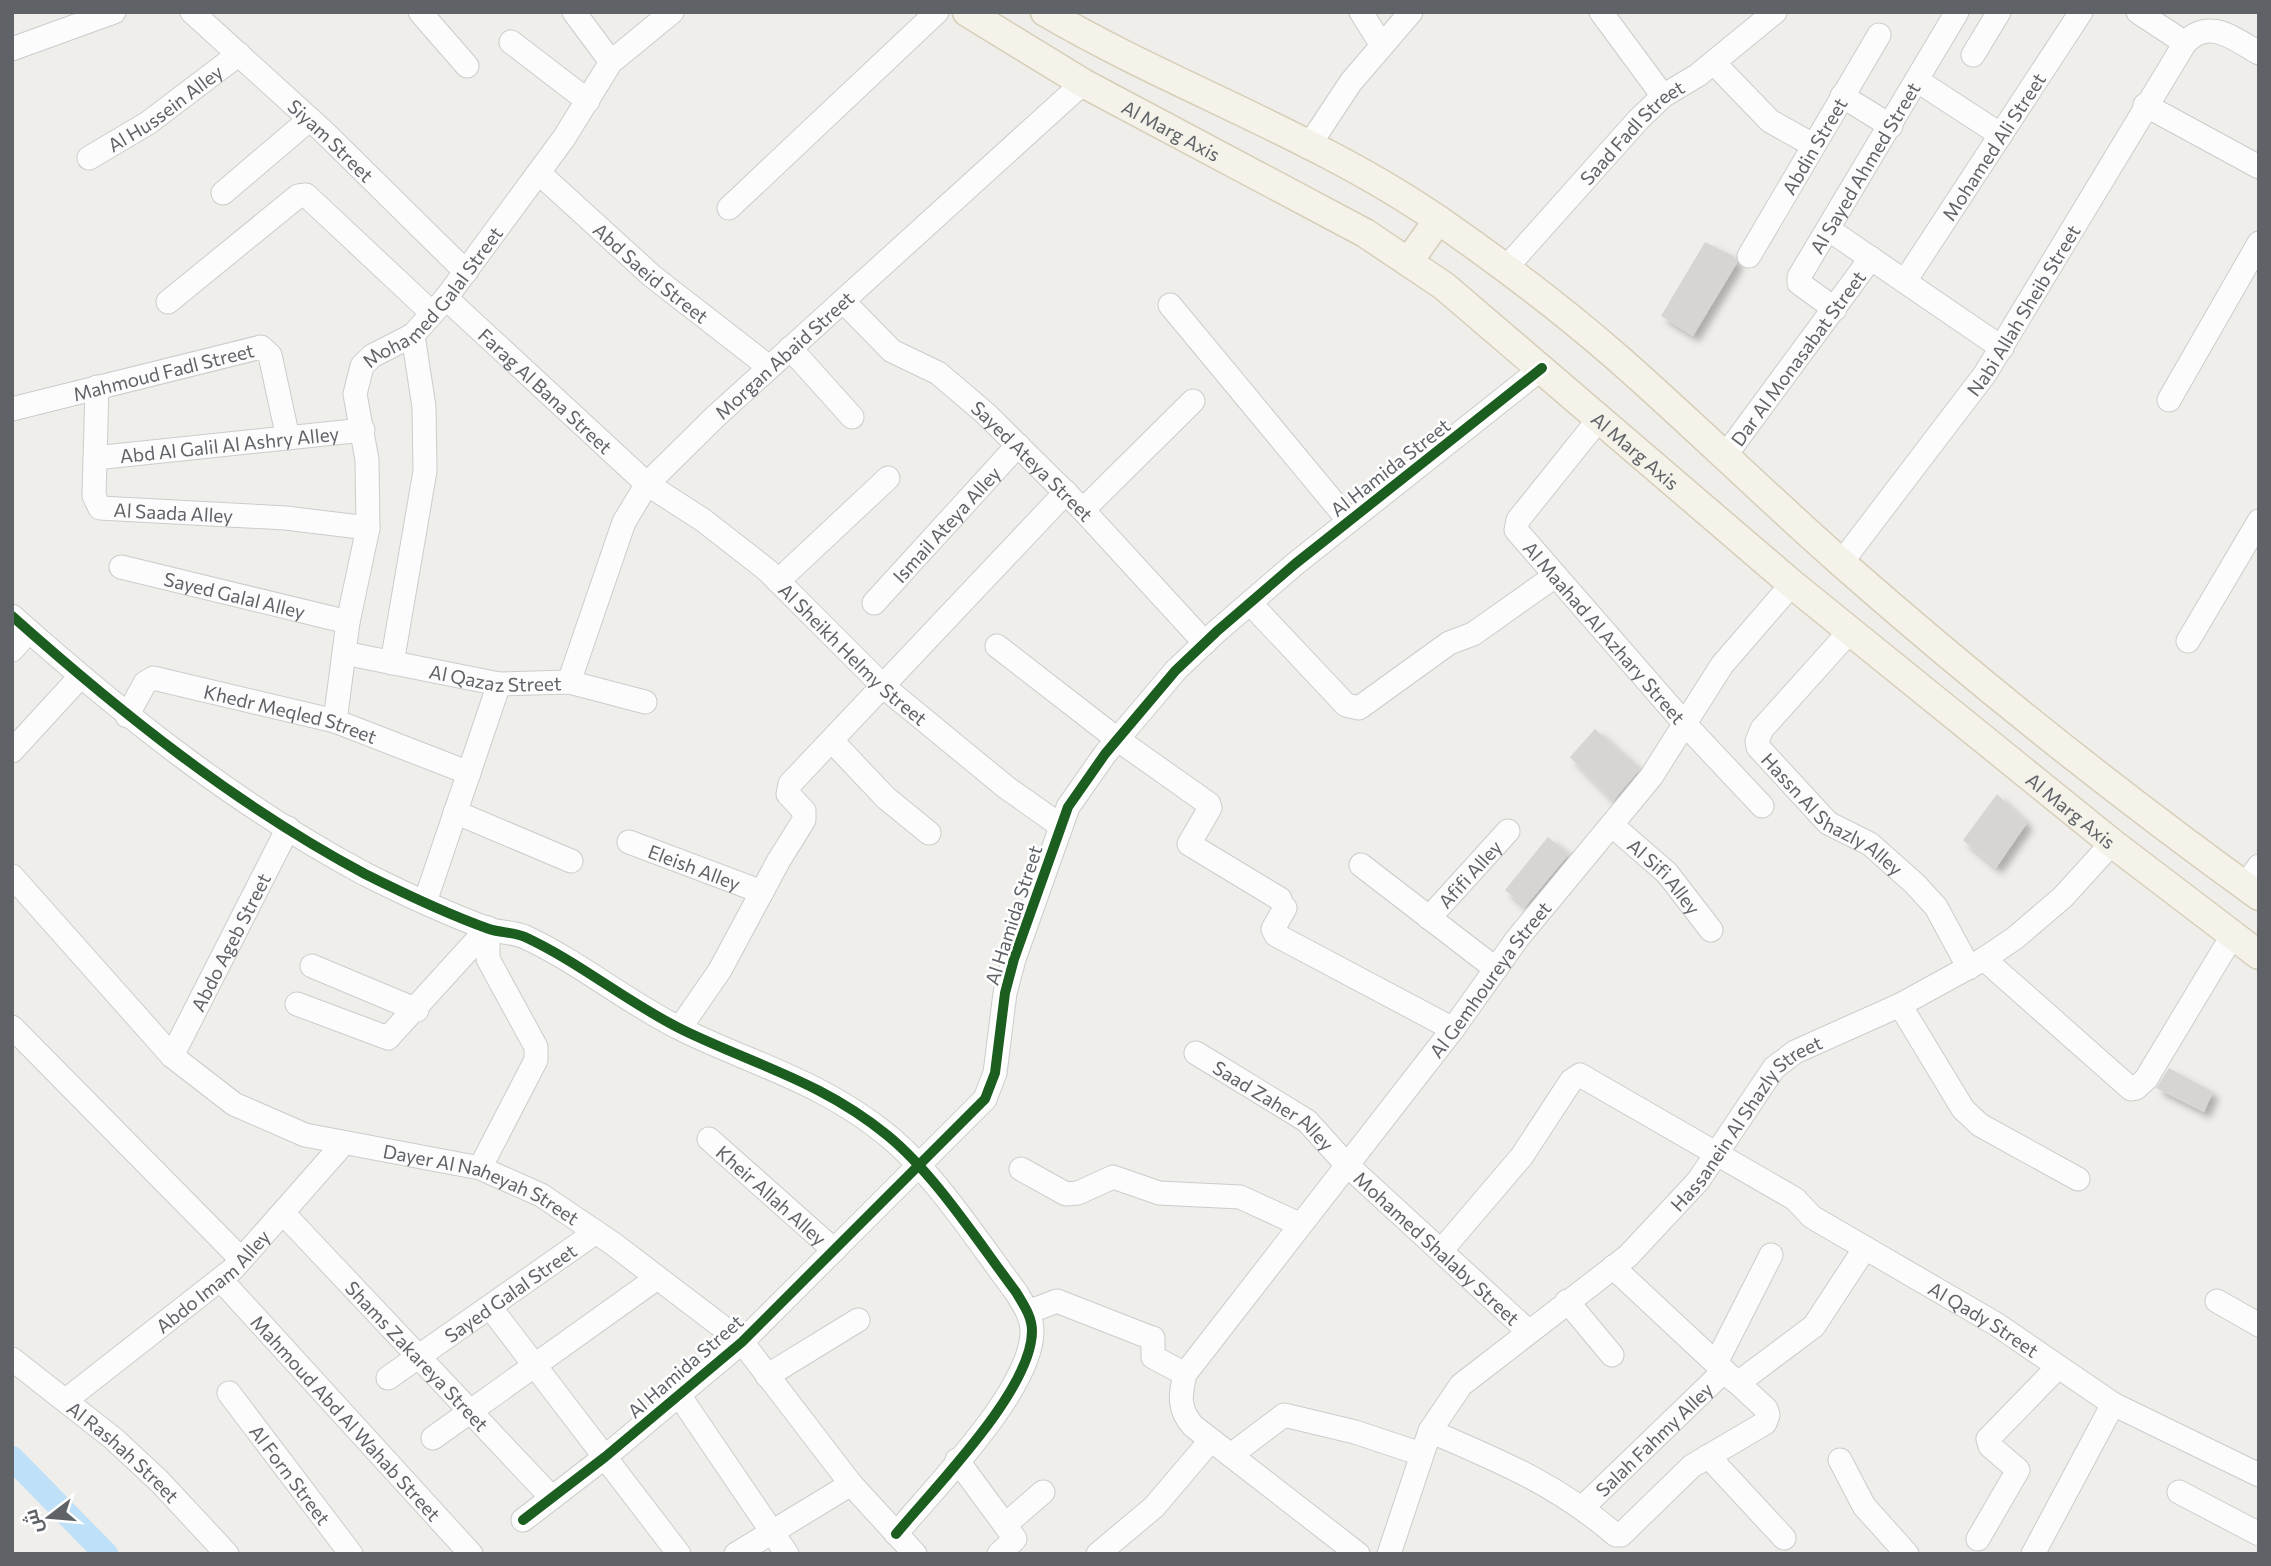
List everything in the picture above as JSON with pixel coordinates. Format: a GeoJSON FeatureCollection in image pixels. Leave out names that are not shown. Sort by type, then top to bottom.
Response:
{"type":"FeatureCollection","features":[{"type":"Feature","properties":{"kind":"main road","name":"Al Marg Axis"},"geometry":{"type":"LineString","coordinates":[[967,12],[1083,83],[1321,207],[1409,261],[1478,312],[1791,584],[2112,843],[2259,955]]}},
{"type":"Feature","properties":{"kind":"main road"},"geometry":{"type":"LineString","coordinates":[[1045,12],[1396,193],[1438,220],[1618,358],[1841,563],[2039,730],[2140,810],[2254,883]]}},
{"type":"Feature","properties":{"kind":"main road"},"geometry":{"type":"LineString","coordinates":[[1409,261],[1438,220]]}},
{"type":"Feature","properties":{"kind":"street"},"geometry":{"type":"LineString","coordinates":[[12,49],[114,12]]}},
{"type":"Feature","properties":{"kind":"street","name":"Siyam Street"},"geometry":{"type":"LineString","coordinates":[[192,12],[310,119],[466,272]]}},
{"type":"Feature","properties":{"kind":"street"},"geometry":{"type":"LineString","coordinates":[[421,12],[467,66]]}},
{"type":"Feature","properties":{"kind":"street"},"geometry":{"type":"LineString","coordinates":[[575,12],[611,62]]}},
{"type":"Feature","properties":{"kind":"street","name":"Mohamed Galal Street"},"geometry":{"type":"LineString","coordinates":[[335,721],[348,622],[368,528],[367,460],[355,394],[356,379],[362,366],[372,356],[413,335],[466,272],[539,173],[588,102],[611,62],[672,12]]}},
{"type":"Feature","properties":{"kind":"street"},"geometry":{"type":"LineString","coordinates":[[729,208],[937,12]]}},
{"type":"Feature","properties":{"kind":"street"},"geometry":{"type":"LineString","coordinates":[[1362,12],[1381,44]]}},
{"type":"Feature","properties":{"kind":"street"},"geometry":{"type":"LineString","coordinates":[[1308,147],[1381,44],[1411,12]]}},
{"type":"Feature","properties":{"kind":"street"},"geometry":{"type":"LineString","coordinates":[[1601,12],[1663,96]]}},
{"type":"Feature","properties":{"kind":"street","name":"Saad Fadl Street"},"geometry":{"type":"LineString","coordinates":[[1505,269],[1638,120],[1663,96],[1681,87],[1714,63],[1775,12]]}},
{"type":"Feature","properties":{"kind":"street","name":"Al Sayed Ahmed Street"},"geometry":{"type":"LineString","coordinates":[[1835,309],[1798,280],[1957,12]]}},
{"type":"Feature","properties":{"kind":"street"},"geometry":{"type":"LineString","coordinates":[[1973,55],[1999,12]]}},
{"type":"Feature","properties":{"kind":"street","name":"Mohamed Ali Street"},"geometry":{"type":"LineString","coordinates":[[1905,281],[2081,12]]}},
{"type":"Feature","properties":{"kind":"street"},"geometry":{"type":"LineString","coordinates":[[2137,12],[2185,43],[2202,30],[2213,29],[2259,53]]}},
{"type":"Feature","properties":{"kind":"street","name":"Abdin Street"},"geometry":{"type":"LineString","coordinates":[[1749,256],[1879,36]]}},
{"type":"Feature","properties":{"kind":"street"},"geometry":{"type":"LineString","coordinates":[[511,43],[588,102]]}},
{"type":"Feature","properties":{"kind":"street","name":"Nabi Allah Sheib Street"},"geometry":{"type":"LineString","coordinates":[[1841,563],[2002,348],[2145,105],[2185,43]]}},
{"type":"Feature","properties":{"kind":"street","name":"Al Hussein Alley"},"geometry":{"type":"LineString","coordinates":[[89,158],[148,122],[239,54]]}},
{"type":"Feature","properties":{"kind":"street"},"geometry":{"type":"LineString","coordinates":[[1714,63],[1770,121],[1813,145]]}},
{"type":"Feature","properties":{"kind":"street"},"geometry":{"type":"LineString","coordinates":[[1918,80],[2001,135]]}},
{"type":"Feature","properties":{"kind":"street","name":"Morgan Abaid Street"},"geometry":{"type":"LineString","coordinates":[[569,682],[624,522],[647,484],[769,367],[1083,83]]}},
{"type":"Feature","properties":{"kind":"street"},"geometry":{"type":"LineString","coordinates":[[1842,96],[1891,125]]}},
{"type":"Feature","properties":{"kind":"street"},"geometry":{"type":"LineString","coordinates":[[2145,105],[2259,167]]}},
{"type":"Feature","properties":{"kind":"street"},"geometry":{"type":"LineString","coordinates":[[223,194],[310,119]]}},
{"type":"Feature","properties":{"kind":"street","name":"Abd Saeid Street"},"geometry":{"type":"LineString","coordinates":[[539,173],[652,276],[769,367]]}},
{"type":"Feature","properties":{"kind":"street","name":"Farag Al Bana Street"},"geometry":{"type":"LineString","coordinates":[[168,302],[298,196],[306,195],[647,484]]}},
{"type":"Feature","properties":{"kind":"street"},"geometry":{"type":"LineString","coordinates":[[1828,229],[2002,348]]}},
{"type":"Feature","properties":{"kind":"street"},"geometry":{"type":"LineString","coordinates":[[2169,400],[2259,243]]}},
{"type":"Feature","properties":{"kind":"street","name":"Dar Al Monasabat Street"},"geometry":{"type":"LineString","coordinates":[[1725,456],[1871,258]]}},
{"type":"Feature","properties":{"kind":"street","name":"Sayed Ateya Street"},"geometry":{"type":"LineString","coordinates":[[843,301],[892,351],[938,373],[985,413],[1066,492],[1205,643]]}},
{"type":"Feature","properties":{"kind":"street"},"geometry":{"type":"LineString","coordinates":[[1170,305],[1349,522]]}},
{"type":"Feature","properties":{"kind":"street"},"geometry":{"type":"LineString","coordinates":[[392,663],[425,471],[424,407],[413,335]]}},
{"type":"Feature","properties":{"kind":"street","name":"Mahmoud Fadl Street"},"geometry":{"type":"LineString","coordinates":[[12,409],[261,347],[270,355],[288,438]]}},
{"type":"Feature","properties":{"kind":"street"},"geometry":{"type":"LineString","coordinates":[[790,348],[852,418]]}},
{"type":"Feature","properties":{"kind":"street","name":"Al Hamida Street"},"geometry":{"type":"LineString","coordinates":[[523,1520],[605,1457],[742,1342],[976,1109],[992,1086],[1005,993],[1061,826],[1073,798],[1117,739],[1205,643],[1250,603],[1542,368]]}},
{"type":"Feature","properties":{"kind":"street","name":"Al Saada Alley"},"geometry":{"type":"LineString","coordinates":[[97,387],[94,496],[96,503],[107,510],[286,518],[368,528]]}},
{"type":"Feature","properties":{"kind":"street"},"geometry":{"type":"LineString","coordinates":[[1083,510],[1193,401]]}},
{"type":"Feature","properties":{"kind":"street","name":"Al Maahad Al Azhary Street"},"geometry":{"type":"LineString","coordinates":[[1599,419],[1516,525],[1518,533],[1685,724],[1762,806]]}},
{"type":"Feature","properties":{"kind":"street","name":"Abd Al Galil Al Ashry Alley"},"geometry":{"type":"LineString","coordinates":[[95,458],[362,430]]}},
{"type":"Feature","properties":{"kind":"street","name":"Ismail Ateya Alley"},"geometry":{"type":"LineString","coordinates":[[874,603],[1018,445]]}},
{"type":"Feature","properties":{"kind":"street"},"geometry":{"type":"LineString","coordinates":[[778,581],[888,478]]}},
{"type":"Feature","properties":{"kind":"street","name":"Al Sheikh Helmy Street"},"geometry":{"type":"LineString","coordinates":[[647,484],[732,541],[778,581],[884,687],[1007,788],[1061,826]]}},
{"type":"Feature","properties":{"kind":"street"},"geometry":{"type":"LineString","coordinates":[[680,1028],[720,970],[806,816],[788,794],[788,788],[1066,492]]}},
{"type":"Feature","properties":{"kind":"street"},"geometry":{"type":"LineString","coordinates":[[2188,641],[2259,521]]}},
{"type":"Feature","properties":{"kind":"street","name":"Sayed Galal Alley"},"geometry":{"type":"LineString","coordinates":[[121,567],[348,622]]}},
{"type":"Feature","properties":{"kind":"street"},"geometry":{"type":"LineString","coordinates":[[1250,603],[1346,705],[1354,709],[1363,707],[1448,643],[1474,634],[1555,576]]}},
{"type":"Feature","properties":{"kind":"street","name":"Al Gemhoureya Street"},"geometry":{"type":"LineString","coordinates":[[1185,1374],[1453,1029],[1496,969],[1614,826],[1651,777],[1721,665],[1791,584]]}},
{"type":"Feature","properties":{"kind":"street"},"geometry":{"type":"LineString","coordinates":[[12,650],[21,624],[127,716],[238,797],[288,828],[365,873],[425,902],[488,929],[526,938],[680,1028],[799,1078],[853,1108],[890,1137],[919,1167],[1028,1312],[1032,1328],[1031,1345],[1023,1369],[1005,1399],[896,1534]]}},
{"type":"Feature","properties":{"kind":"street","name":"Hassn Al Shazly Alley"},"geometry":{"type":"LineString","coordinates":[[1850,631],[1762,729],[1758,735],[1758,747],[1828,823],[1870,844],[1915,884],[1936,906],[1977,964]]}},
{"type":"Feature","properties":{"kind":"street"},"geometry":{"type":"LineString","coordinates":[[998,646],[1117,739],[1211,806],[1189,845],[1282,903],[1273,929],[1276,935],[1453,1029]]}},
{"type":"Feature","properties":{"kind":"street","name":"Al Qazaz Street"},"geometry":{"type":"LineString","coordinates":[[344,653],[499,684],[569,682],[645,702]]}},
{"type":"Feature","properties":{"kind":"street"},"geometry":{"type":"LineString","coordinates":[[12,751],[80,677]]}},
{"type":"Feature","properties":{"kind":"street","name":"Khedr Meqled Street"},"geometry":{"type":"LineString","coordinates":[[127,716],[145,683],[153,678],[335,721],[469,773]]}},
{"type":"Feature","properties":{"kind":"street"},"geometry":{"type":"LineString","coordinates":[[425,902],[499,684]]}},
{"type":"Feature","properties":{"kind":"street"},"geometry":{"type":"LineString","coordinates":[[832,741],[886,799],[929,833]]}},
{"type":"Feature","properties":{"kind":"street"},"geometry":{"type":"LineString","coordinates":[[455,812],[571,861]]}},
{"type":"Feature","properties":{"kind":"street","name":"Al Sifi Alley"},"geometry":{"type":"LineString","coordinates":[[1614,826],[1667,873],[1711,930]]}},
{"type":"Feature","properties":{"kind":"street","name":"Abdo Ageb Street"},"geometry":{"type":"LineString","coordinates":[[172,1056],[288,828]]}},
{"type":"Feature","properties":{"kind":"street","name":"Afifi Alley"},"geometry":{"type":"LineString","coordinates":[[1429,918],[1508,831]]}},
{"type":"Feature","properties":{"kind":"street","name":"Eleish Alley"},"geometry":{"type":"LineString","coordinates":[[629,842],[762,892]]}},
{"type":"Feature","properties":{"kind":"street","name":"Hassanein Al Shazly Street"},"geometry":{"type":"LineString","coordinates":[[1389,1554],[1430,1431],[1461,1385],[1613,1267],[1675,1209],[1716,1155],[1774,1068],[1795,1052],[1900,1005],[1977,964],[2015,938],[2063,897],[2112,843]]}},
{"type":"Feature","properties":{"kind":"street","name":"Afifi Alley"},"geometry":{"type":"LineString","coordinates":[[1361,865],[1496,969]]}},
{"type":"Feature","properties":{"kind":"street","name":"Dayer Al Naheyah Street"},"geometry":{"type":"LineString","coordinates":[[12,876],[172,1056],[201,1082],[245,1110],[305,1135],[480,1168],[541,1195],[596,1232],[742,1342],[852,1484],[915,1554]]}},
{"type":"Feature","properties":{"kind":"street"},"geometry":{"type":"LineString","coordinates":[[297,1004],[383,1038],[392,1036],[488,929]]}},
{"type":"Feature","properties":{"kind":"street"},"geometry":{"type":"LineString","coordinates":[[480,1168],[536,1060],[532,1039],[488,959],[488,929]]}},
{"type":"Feature","properties":{"kind":"street"},"geometry":{"type":"LineString","coordinates":[[1977,964],[2131,1088],[2136,1088],[2146,1079],[2232,936]]}},
{"type":"Feature","properties":{"kind":"street"},"geometry":{"type":"LineString","coordinates":[[312,966],[416,1010]]}},
{"type":"Feature","properties":{"kind":"street"},"geometry":{"type":"LineString","coordinates":[[1900,1005],[1963,1109],[1980,1125],[2078,1179]]}},
{"type":"Feature","properties":{"kind":"street"},"geometry":{"type":"LineString","coordinates":[[12,1027],[242,1259]]}},
{"type":"Feature","properties":{"kind":"street","name":"Saad Zaher Alley"},"geometry":{"type":"LineString","coordinates":[[1196,1053],[1307,1121],[1346,1164]]}},
{"type":"Feature","properties":{"kind":"street","name":"Al Qady Street"},"geometry":{"type":"LineString","coordinates":[[1441,1251],[1522,1156],[1575,1077],[1580,1075],[1795,1199],[1812,1217],[1996,1324],[2113,1404],[2259,1475]]}},
{"type":"Feature","properties":{"kind":"street","name":"Kheir Allah Alley"},"geometry":{"type":"LineString","coordinates":[[709,1139],[834,1250]]}},
{"type":"Feature","properties":{"kind":"street","name":"Abdo Imam Alley"},"geometry":{"type":"LineString","coordinates":[[66,1400],[221,1280],[343,1144]]}},
{"type":"Feature","properties":{"kind":"street","name":"Mohamed Shalaby Street"},"geometry":{"type":"LineString","coordinates":[[1346,1164],[1528,1331]]}},
{"type":"Feature","properties":{"kind":"street"},"geometry":{"type":"LineString","coordinates":[[1021,1169],[1066,1194],[1077,1193],[1113,1177],[1160,1193],[1240,1197],[1299,1224]]}},
{"type":"Feature","properties":{"kind":"street","name":"Shams Zakareya Street"},"geometry":{"type":"LineString","coordinates":[[283,1213],[552,1498]]}},
{"type":"Feature","properties":{"kind":"street","name":"Sayed Galal Street"},"geometry":{"type":"LineString","coordinates":[[388,1378],[596,1232]]}},
{"type":"Feature","properties":{"kind":"street"},"geometry":{"type":"LineString","coordinates":[[1726,1372],[1814,1326],[1865,1248]]}},
{"type":"Feature","properties":{"kind":"street"},"geometry":{"type":"LineString","coordinates":[[1726,1372],[1771,1255]]}},
{"type":"Feature","properties":{"kind":"street"},"geometry":{"type":"LineString","coordinates":[[1430,1431],[1527,1472],[1583,1507],[1616,1535],[1621,1535],[1677,1480],[1708,1456],[1762,1425],[1767,1419],[1766,1409],[1613,1267]]}},
{"type":"Feature","properties":{"kind":"street"},"geometry":{"type":"LineString","coordinates":[[433,1438],[657,1278]]}},
{"type":"Feature","properties":{"kind":"street","name":"Mahmoud Abd Al Wahab Street"},"geometry":{"type":"LineString","coordinates":[[221,1280],[471,1554]]}},
{"type":"Feature","properties":{"kind":"street"},"geometry":{"type":"LineString","coordinates":[[1028,1312],[1057,1301],[1153,1338],[1153,1357],[1185,1374],[1179,1398],[1184,1416],[1353,1552]]}},
{"type":"Feature","properties":{"kind":"street"},"geometry":{"type":"LineString","coordinates":[[1567,1301],[1612,1355]]}},
{"type":"Feature","properties":{"kind":"street"},"geometry":{"type":"LineString","coordinates":[[2217,1301],[2258,1322]]}},
{"type":"Feature","properties":{"kind":"street"},"geometry":{"type":"LineString","coordinates":[[490,1307],[679,1554]]}},
{"type":"Feature","properties":{"kind":"street"},"geometry":{"type":"LineString","coordinates":[[767,1376],[858,1320]]}},
{"type":"Feature","properties":{"kind":"street","name":"Al Rashah Street"},"geometry":{"type":"LineString","coordinates":[[12,1359],[66,1400],[160,1482],[227,1554]]}},
{"type":"Feature","properties":{"kind":"street"},"geometry":{"type":"LineString","coordinates":[[1978,1539],[2018,1470],[1990,1446],[1989,1439],[2057,1368]]}},
{"type":"Feature","properties":{"kind":"street","name":"Salah Fahmy Alley"},"geometry":{"type":"LineString","coordinates":[[1583,1507],[1726,1372]]}},
{"type":"Feature","properties":{"kind":"street","name":"Al Forn Street"},"geometry":{"type":"LineString","coordinates":[[229,1393],[351,1554]]}},
{"type":"Feature","properties":{"kind":"street"},"geometry":{"type":"LineString","coordinates":[[679,1395],[787,1554]]}},
{"type":"Feature","properties":{"kind":"street"},"geometry":{"type":"LineString","coordinates":[[2033,1554],[2113,1404]]}},
{"type":"Feature","properties":{"kind":"street"},"geometry":{"type":"LineString","coordinates":[[1231,1455],[1284,1415],[1355,1432],[1421,1454]]}},
{"type":"Feature","properties":{"kind":"street"},"geometry":{"type":"LineString","coordinates":[[1098,1554],[1154,1507],[1211,1440]]}},
{"type":"Feature","properties":{"kind":"street"},"geometry":{"type":"LineString","coordinates":[[1708,1456],[1784,1538]]}},
{"type":"Feature","properties":{"kind":"street"},"geometry":{"type":"LineString","coordinates":[[957,1460],[1015,1539],[999,1554]]}},
{"type":"Feature","properties":{"kind":"street"},"geometry":{"type":"LineString","coordinates":[[1840,1460],[1864,1506],[1908,1554]]}},
{"type":"Feature","properties":{"kind":"street"},"geometry":{"type":"LineString","coordinates":[[736,1554],[852,1484]]}},
{"type":"Feature","properties":{"kind":"street"},"geometry":{"type":"LineString","coordinates":[[1005,1525],[1043,1492]]}},
{"type":"Feature","properties":{"kind":"street"},"geometry":{"type":"LineString","coordinates":[[2179,1492],[2259,1534]]}},
{"type":"Feature","properties":{"kind":"building"},"geometry":{"type":"Polygon","coordinates":[[[1705,242],[1735,257],[1737,263],[1693,336],[1661,316],[1705,242]]]}},
{"type":"Feature","properties":{"kind":"building"},"geometry":{"type":"Polygon","coordinates":[[[1595,729],[1640,769],[1613,801],[1570,757],[1595,729]]]}},
{"type":"Feature","properties":{"kind":"building"},"geometry":{"type":"Polygon","coordinates":[[[1997,794],[2027,823],[1996,868],[1963,840],[1997,794]]]}},
{"type":"Feature","properties":{"kind":"building"},"geometry":{"type":"Polygon","coordinates":[[[1548,837],[1569,854],[1525,907],[1505,890],[1548,837]]]}},
{"type":"Feature","properties":{"kind":"building"},"geometry":{"type":"Polygon","coordinates":[[[2169,1068],[2213,1092],[2204,1112],[2156,1088],[2169,1068]]]}},
{"type":"Feature","properties":{"kind":"waterway"},"geometry":{"type":"LineString","coordinates":[[12,1458],[106,1554]]}},
{"type":"Feature","properties":{"kind":"cycle path"},"geometry":{"type":"LineString","coordinates":[[523,1520],[605,1457],[742,1342],[985,1099],[995,1073],[1005,993],[1014,959],[1068,807],[1105,754],[1176,670],[1295,564],[1542,368]]}},
{"type":"Feature","properties":{"kind":"cycle path"},"geometry":{"type":"LineString","coordinates":[[12,616],[95,688],[181,756],[317,847],[365,874],[442,910],[489,929],[521,935],[546,947],[664,1020],[838,1101],[863,1117],[905,1151],[955,1209],[1016,1292],[1029,1315],[1032,1331],[1028,1355],[999,1409],[956,1465],[896,1534]]}}]}
